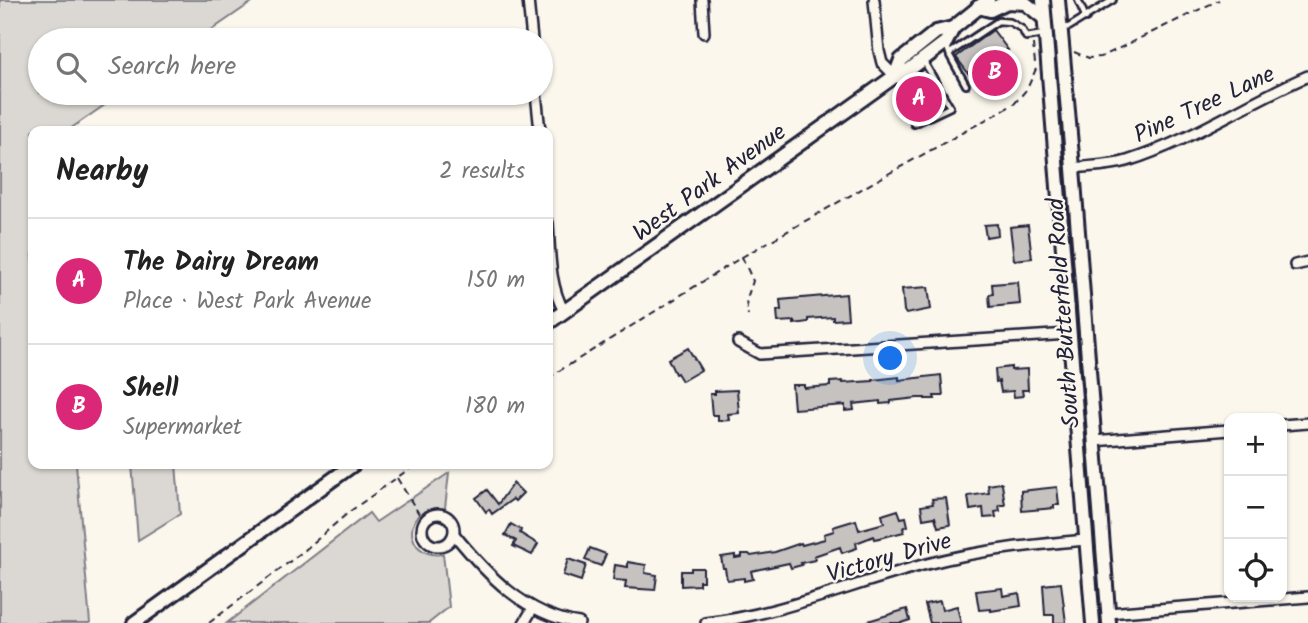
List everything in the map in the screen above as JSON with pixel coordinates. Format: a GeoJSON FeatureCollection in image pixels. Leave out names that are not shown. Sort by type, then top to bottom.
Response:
{"type":"FeatureCollection","features":[{"type":"Feature","properties":{"kind":"main road","name":"South Butterfield Road"},"geometry":{"type":"LineString","coordinates":[[1043,0],[1044,18],[1039,35],[1069,334],[1093,623]]}},
{"type":"Feature","properties":{"kind":"main road","name":"South Butterfield Road"},"geometry":{"type":"LineString","coordinates":[[1058,0],[1108,618]]}},
{"type":"Feature","properties":{"kind":"main road"},"geometry":{"type":"LineString","coordinates":[[983,4],[990,10],[1007,2],[1026,3],[1044,18]]}},
{"type":"Feature","properties":{"kind":"main road","name":"West Park Avenue"},"geometry":{"type":"LineString","coordinates":[[895,75],[901,60],[936,32],[953,28],[983,4]]}},
{"type":"Feature","properties":{"kind":"main road","name":"West Park Avenue"},"geometry":{"type":"LineString","coordinates":[[553,319],[895,75],[909,71],[923,60],[948,48],[953,28]]}},
{"type":"Feature","properties":{"kind":"main road"},"geometry":{"type":"LineString","coordinates":[[134,623],[347,469]]}},
{"type":"Feature","properties":{"kind":"street"},"geometry":{"type":"LineString","coordinates":[[528,0],[531,28]]}},
{"type":"Feature","properties":{"kind":"street"},"geometry":{"type":"LineString","coordinates":[[702,0],[704,33]]}},
{"type":"Feature","properties":{"kind":"street"},"geometry":{"type":"LineString","coordinates":[[874,0],[881,63],[895,75]]}},
{"type":"Feature","properties":{"kind":"street","name":"Pine Tree Lane"},"geometry":{"type":"LineString","coordinates":[[1073,168],[1125,161],[1180,141],[1308,76]]}},
{"type":"Feature","properties":{"kind":"street"},"geometry":{"type":"LineString","coordinates":[[537,105],[539,126]]}},
{"type":"Feature","properties":{"kind":"street"},"geometry":{"type":"LineString","coordinates":[[1294,265],[1308,262]]}},
{"type":"Feature","properties":{"kind":"street"},"geometry":{"type":"LineString","coordinates":[[553,279],[556,298],[564,311]]}},
{"type":"Feature","properties":{"kind":"street"},"geometry":{"type":"LineString","coordinates":[[738,342],[760,355],[1069,334]]}},
{"type":"Feature","properties":{"kind":"street"},"geometry":{"type":"LineString","coordinates":[[1287,425],[1308,423]]}},
{"type":"Feature","properties":{"kind":"street"},"geometry":{"type":"LineString","coordinates":[[1094,441],[1224,430]]}},
{"type":"Feature","properties":{"kind":"street"},"geometry":{"type":"LineString","coordinates":[[437,514],[447,516],[454,524],[454,534],[448,544],[432,546],[424,538],[424,522],[437,514]]}},
{"type":"Feature","properties":{"kind":"street"},"geometry":{"type":"LineString","coordinates":[[454,534],[492,577],[533,608],[547,615],[579,623]]}},
{"type":"Feature","properties":{"kind":"street","name":"Victory Drive"},"geometry":{"type":"LineString","coordinates":[[706,623],[792,606],[957,556],[1085,540]]}},
{"type":"Feature","properties":{"kind":"street"},"geometry":{"type":"LineString","coordinates":[[1108,618],[1308,597]]}},
{"type":"Feature","properties":{"kind":"street"},"geometry":{"type":"LineString","coordinates":[[524,623],[533,608]]}},
{"type":"Feature","properties":{"kind":"lane"},"geometry":{"type":"LineString","coordinates":[[1078,0],[1086,18]]}},
{"type":"Feature","properties":{"kind":"lane"},"geometry":{"type":"LineString","coordinates":[[1061,28],[1086,18],[1112,0]]}},
{"type":"Feature","properties":{"kind":"lane"},"geometry":{"type":"LineString","coordinates":[[967,85],[948,48],[998,21],[1010,22],[1022,29],[1026,37],[1039,35]]}},
{"type":"Feature","properties":{"kind":"lane"},"geometry":{"type":"LineString","coordinates":[[895,75],[903,88],[914,124],[950,107],[923,60]]}},
{"type":"Feature","properties":{"kind":"path"},"geometry":{"type":"LineString","coordinates":[[1071,51],[1089,58],[1101,57],[1219,0]]}},
{"type":"Feature","properties":{"kind":"path"},"geometry":{"type":"LineString","coordinates":[[553,375],[742,257],[1014,104],[1027,89],[1036,69],[1039,35]]}},
{"type":"Feature","properties":{"kind":"path"},"geometry":{"type":"LineString","coordinates":[[742,257],[753,281],[746,301],[748,315]]}},
{"type":"Feature","properties":{"kind":"path"},"geometry":{"type":"LineString","coordinates":[[209,623],[305,550],[349,512],[408,469]]}},
{"type":"Feature","properties":{"kind":"path"},"geometry":{"type":"LineString","coordinates":[[397,476],[424,522]]}},
{"type":"Feature","properties":{"kind":"shaded area"},"geometry":{"type":"Polygon","coordinates":[[[0,0],[255,0],[214,28],[28,28],[28,105],[105,105],[74,126],[28,126],[28,469],[76,469],[90,623],[0,623],[0,0]]]}},
{"type":"Feature","properties":{"kind":"shaded area"},"geometry":{"type":"Polygon","coordinates":[[[132,469],[176,469],[180,514],[138,540],[132,469]]]}},
{"type":"Feature","properties":{"kind":"shaded area"},"geometry":{"type":"Polygon","coordinates":[[[449,473],[445,508],[430,509],[420,515],[412,530],[413,538],[423,551],[443,554],[449,607],[429,623],[227,623],[369,513],[376,522],[449,473]]]}},
{"type":"Feature","properties":{"kind":"building"},"geometry":{"type":"Polygon","coordinates":[[[993,30],[1008,50],[1005,51],[1017,69],[986,91],[956,57],[993,30]]]}},
{"type":"Feature","properties":{"kind":"building"},"geometry":{"type":"Polygon","coordinates":[[[924,86],[932,104],[916,113],[909,92],[924,86]]]}},
{"type":"Feature","properties":{"kind":"building"},"geometry":{"type":"Polygon","coordinates":[[[997,224],[998,235],[986,237],[984,225],[997,224]]]}},
{"type":"Feature","properties":{"kind":"building"},"geometry":{"type":"Polygon","coordinates":[[[1028,225],[1032,258],[1014,260],[1010,227],[1028,225]]]}},
{"type":"Feature","properties":{"kind":"building"},"geometry":{"type":"Polygon","coordinates":[[[1018,282],[1020,304],[990,307],[992,284],[1018,282]]]}},
{"type":"Feature","properties":{"kind":"building"},"geometry":{"type":"Polygon","coordinates":[[[928,287],[931,309],[906,314],[902,289],[928,287]]]}},
{"type":"Feature","properties":{"kind":"building"},"geometry":{"type":"Polygon","coordinates":[[[846,294],[848,319],[808,319],[808,322],[794,324],[794,321],[778,322],[780,300],[846,294]]]}},
{"type":"Feature","properties":{"kind":"building"},"geometry":{"type":"Polygon","coordinates":[[[688,348],[701,370],[682,381],[677,373],[675,374],[668,359],[688,348]]]}},
{"type":"Feature","properties":{"kind":"building"},"geometry":{"type":"Polygon","coordinates":[[[1011,367],[1011,370],[1027,369],[1028,390],[1022,390],[1023,396],[1014,397],[1013,391],[1001,392],[999,381],[996,382],[995,369],[1011,367]]]}},
{"type":"Feature","properties":{"kind":"building"},"geometry":{"type":"Polygon","coordinates":[[[941,375],[943,396],[934,396],[935,399],[853,404],[854,410],[845,411],[845,405],[794,409],[792,385],[804,385],[804,388],[830,386],[830,382],[873,381],[899,377],[899,380],[941,375]]]}},
{"type":"Feature","properties":{"kind":"building"},"geometry":{"type":"Polygon","coordinates":[[[737,390],[739,413],[728,414],[729,420],[718,421],[718,415],[712,415],[710,394],[715,394],[715,391],[737,390]]]}},
{"type":"Feature","properties":{"kind":"building"},"geometry":{"type":"Polygon","coordinates":[[[513,483],[523,493],[515,501],[513,499],[492,514],[489,509],[486,512],[476,498],[487,490],[498,504],[513,483]]]}},
{"type":"Feature","properties":{"kind":"building"},"geometry":{"type":"Polygon","coordinates":[[[1000,483],[1005,505],[999,505],[1000,511],[995,512],[996,517],[984,518],[983,508],[970,510],[968,496],[989,493],[988,485],[1000,483]]]}},
{"type":"Feature","properties":{"kind":"building"},"geometry":{"type":"Polygon","coordinates":[[[1057,487],[1059,505],[1054,505],[1054,508],[1022,511],[1021,491],[1057,487]]]}},
{"type":"Feature","properties":{"kind":"building"},"geometry":{"type":"Polygon","coordinates":[[[946,498],[950,525],[938,527],[935,517],[923,519],[921,506],[933,504],[932,499],[946,498]]]}},
{"type":"Feature","properties":{"kind":"building"},"geometry":{"type":"Polygon","coordinates":[[[898,510],[901,518],[906,517],[908,526],[903,528],[904,532],[875,539],[874,536],[856,543],[857,548],[842,553],[840,547],[814,556],[815,560],[791,568],[789,563],[751,571],[753,579],[727,580],[721,557],[735,555],[735,558],[742,557],[742,554],[751,556],[775,552],[801,543],[802,545],[825,539],[824,534],[834,531],[833,527],[856,520],[859,530],[884,523],[882,515],[898,510]]]}},
{"type":"Feature","properties":{"kind":"building"},"geometry":{"type":"Polygon","coordinates":[[[511,524],[538,544],[532,555],[513,546],[516,541],[505,535],[511,524]]]}},
{"type":"Feature","properties":{"kind":"building"},"geometry":{"type":"Polygon","coordinates":[[[590,548],[606,554],[601,566],[585,560],[590,548]]]}},
{"type":"Feature","properties":{"kind":"building"},"geometry":{"type":"Polygon","coordinates":[[[568,559],[586,565],[581,581],[563,575],[568,559]]]}},
{"type":"Feature","properties":{"kind":"building"},"geometry":{"type":"Polygon","coordinates":[[[628,562],[646,565],[645,573],[657,575],[655,590],[625,588],[626,581],[613,580],[615,565],[628,567],[628,562]]]}},
{"type":"Feature","properties":{"kind":"building"},"geometry":{"type":"Polygon","coordinates":[[[691,568],[703,568],[703,581],[699,581],[699,585],[681,586],[681,571],[691,571],[691,568]]]}},
{"type":"Feature","properties":{"kind":"building"},"geometry":{"type":"Polygon","coordinates":[[[1061,583],[1066,623],[1054,623],[1054,615],[1045,615],[1043,585],[1061,583]]]}},
{"type":"Feature","properties":{"kind":"building"},"geometry":{"type":"Polygon","coordinates":[[[1002,588],[1003,596],[1019,593],[1021,606],[991,611],[979,610],[976,591],[1002,588]]]}},
{"type":"Feature","properties":{"kind":"building"},"geometry":{"type":"Polygon","coordinates":[[[940,601],[942,610],[957,606],[961,623],[930,623],[925,604],[940,601]]]}},
{"type":"Feature","properties":{"kind":"building"},"geometry":{"type":"Polygon","coordinates":[[[907,609],[910,620],[901,623],[868,623],[868,621],[907,609]]]}},
{"type":"Feature","properties":{"kind":"place","name":"Shell"},"geometry":{"type":"Point","coordinates":[995,73]}},
{"type":"Feature","properties":{"kind":"place","name":"The Dairy Dream"},"geometry":{"type":"Point","coordinates":[919,99]}}]}
